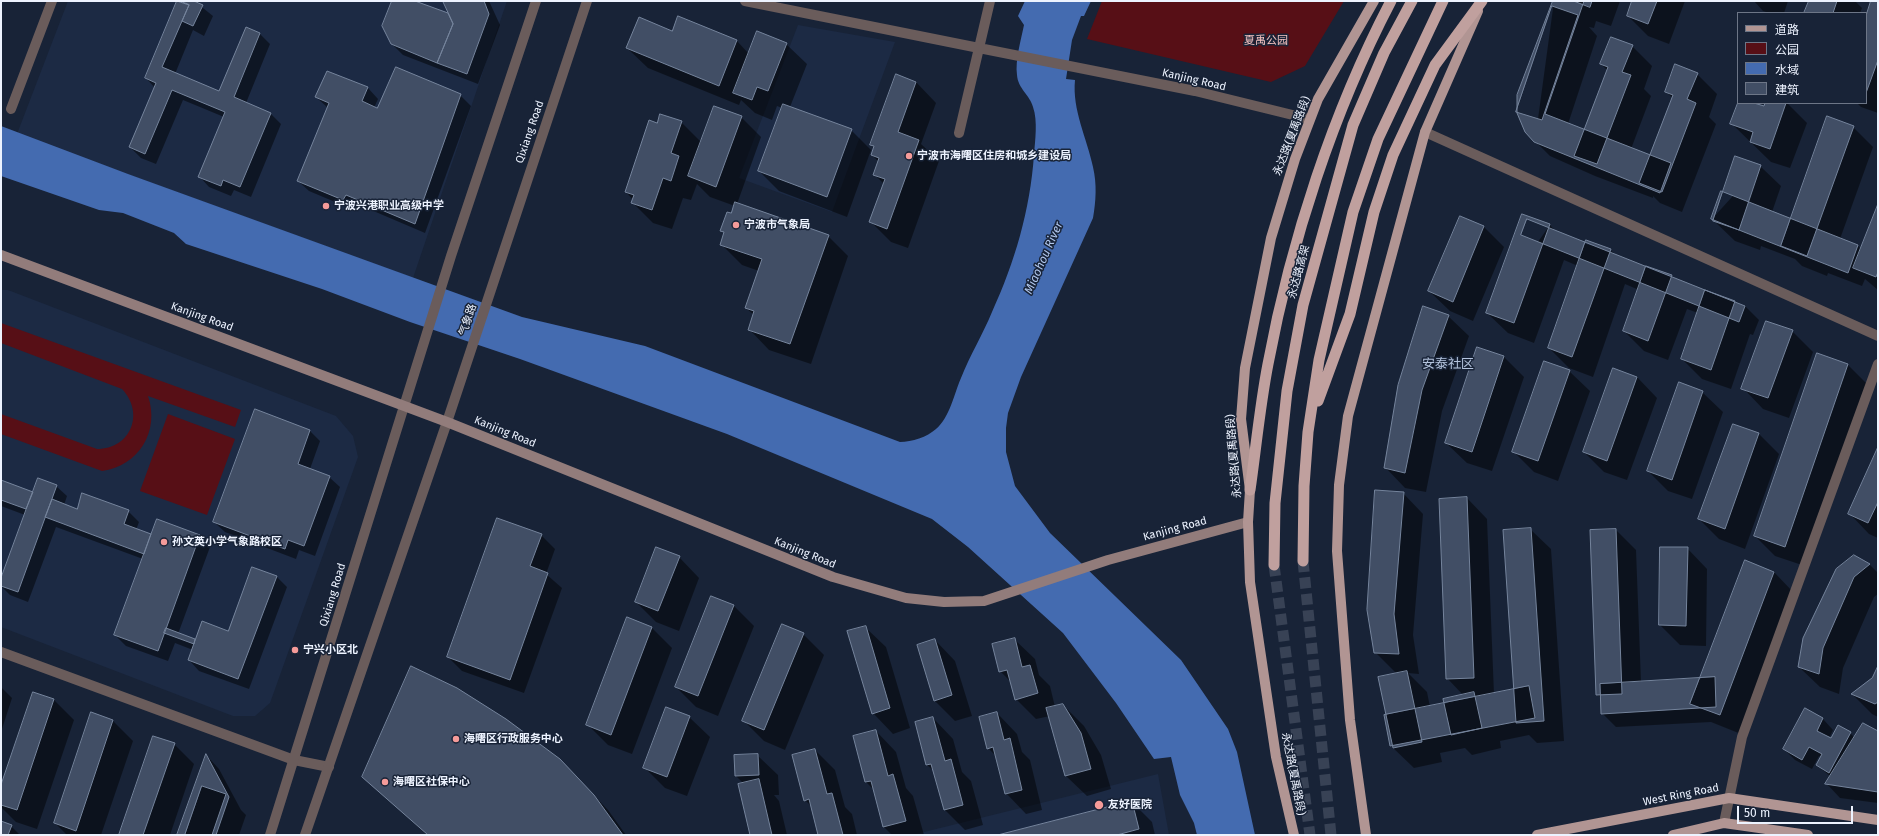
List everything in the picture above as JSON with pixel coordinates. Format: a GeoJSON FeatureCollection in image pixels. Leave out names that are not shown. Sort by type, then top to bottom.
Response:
{"type":"FeatureCollection","features":[{"type":"Feature","properties":{"kind":"highway"},"geometry":{"type":"LineString","coordinates":[[1250,490],[1268,364],[1294,247],[1340,110],[1391,1]]}},
{"type":"Feature","properties":{"kind":"highway","name":"永达路高架"},"geometry":{"type":"LineString","coordinates":[[1274,565],[1276,503],[1287,391],[1303,305],[1353,125],[1384,53],[1412,1]]}},
{"type":"Feature","properties":{"kind":"highway"},"geometry":{"type":"LineString","coordinates":[[1303,562],[1304,486],[1308,432],[1325,331],[1353,212],[1378,139],[1443,1]]}},
{"type":"Feature","properties":{"kind":"highway"},"geometry":{"type":"LineString","coordinates":[[1308,432],[1350,314],[1374,212],[1393,155],[1435,65],[1482,1]]}},
{"type":"Feature","properties":{"kind":"main road","name":"永达路(夏禹路段)"},"geometry":{"type":"LineString","coordinates":[[1294,835],[1276,757],[1251,590],[1248,522],[1250,490],[1241,419],[1245,368],[1271,238],[1294,159],[1309,119],[1340,59],[1374,1]]}},
{"type":"Feature","properties":{"kind":"main road"},"geometry":{"type":"LineString","coordinates":[[1366,835],[1348,697],[1337,551],[1339,485],[1348,416],[1425,132],[1482,1]]}},
{"type":"Feature","properties":{"kind":"main road","name":"Kanjing Road"},"geometry":{"type":"LineString","coordinates":[[1,255],[405,405],[833,577],[906,598],[944,602],[984,601],[1108,560],[1248,522]]}},
{"type":"Feature","properties":{"kind":"main road","name":"West Ring Road"},"geometry":{"type":"LineString","coordinates":[[1537,835],[1729,798],[1878,820]]}},
{"type":"Feature","properties":{"kind":"main road"},"geometry":{"type":"LineString","coordinates":[[1673,835],[1724,823],[1808,835]]}},
{"type":"Feature","properties":{"kind":"street"},"geometry":{"type":"LineString","coordinates":[[11,110],[52,1]]}},
{"type":"Feature","properties":{"kind":"street","name":"Qixiang Road"},"geometry":{"type":"LineString","coordinates":[[270,835],[418,361],[536,1]]}},
{"type":"Feature","properties":{"kind":"street","name":"Qixiang Road"},"geometry":{"type":"LineString","coordinates":[[496,271],[587,1]]}},
{"type":"Feature","properties":{"kind":"street","name":"Kanjing Road"},"geometry":{"type":"LineString","coordinates":[[745,1],[979,48],[1007,52],[1195,91],[1309,119]]}},
{"type":"Feature","properties":{"kind":"street"},"geometry":{"type":"LineString","coordinates":[[959,133],[990,1]]}},
{"type":"Feature","properties":{"kind":"street"},"geometry":{"type":"LineString","coordinates":[[1425,132],[1878,336]]}},
{"type":"Feature","properties":{"kind":"street","name":"气象路"},"geometry":{"type":"LineString","coordinates":[[448,422],[496,271]]}},
{"type":"Feature","properties":{"kind":"street"},"geometry":{"type":"LineString","coordinates":[[1724,823],[1742,737],[1878,364]]}},
{"type":"Feature","properties":{"kind":"street"},"geometry":{"type":"LineString","coordinates":[[305,835],[448,422]]}},
{"type":"Feature","properties":{"kind":"street"},"geometry":{"type":"LineString","coordinates":[[1,652],[294,760],[329,767]]}},
{"type":"Feature","properties":{"kind":"shaded area","name":"宁波兴港职业高级中学"},"geometry":{"type":"Polygon","coordinates":[[[68,1],[507,1],[413,278],[17,134],[68,1]]]}},
{"type":"Feature","properties":{"kind":"shaded area"},"geometry":{"type":"Polygon","coordinates":[[[798,25],[895,42],[832,212],[739,178],[798,25]]]}},
{"type":"Feature","properties":{"kind":"shaded area","name":"孙文英小学气象路校区"},"geometry":{"type":"Polygon","coordinates":[[[1,290],[8,290],[336,416],[353,436],[358,457],[270,703],[255,716],[233,716],[1,627],[1,290]]]}},
{"type":"Feature","properties":{"kind":"shaded area","name":"友好医院"},"geometry":{"type":"Polygon","coordinates":[[[1158,774],[1169,835],[912,835],[1158,774]]]}},
{"type":"Feature","properties":{"kind":"green space","name":"夏禹公园"},"geometry":{"type":"Polygon","coordinates":[[[1102,1],[1344,1],[1305,66],[1271,82],[1087,39],[1102,1]]]}},
{"type":"Feature","properties":{"kind":"green space"},"geometry":{"type":"Polygon","coordinates":[[[1,323],[241,410],[235,427],[148,396],[151,409],[151,422],[143,445],[136,454],[126,462],[115,468],[102,471],[1,434],[1,414],[97,449],[109,447],[118,443],[126,436],[131,428],[133,408],[129,398],[122,389],[1,343],[1,323]]]}},
{"type":"Feature","properties":{"kind":"green space"},"geometry":{"type":"Polygon","coordinates":[[[168,414],[235,439],[207,515],[140,491],[168,414]]]}},
{"type":"Feature","properties":{"kind":"water","name":"Miaohou River"},"geometry":{"type":"Polygon","coordinates":[[[1025,1],[1091,1],[1084,16],[1081,16],[1072,40],[1066,79],[1075,80],[1078,113],[1093,167],[1096,192],[1093,218],[1021,377],[1008,413],[1006,428],[1006,452],[1015,486],[1050,533],[1181,660],[1228,729],[1237,752],[1255,835],[1197,835],[1194,823],[1180,795],[1171,757],[1154,759],[1116,703],[1063,633],[968,547],[932,519],[727,434],[520,359],[410,322],[322,289],[186,244],[174,233],[123,213],[99,210],[1,176],[1,126],[128,174],[522,317],[645,346],[900,442],[909,441],[924,437],[932,432],[945,418],[958,384],[1008,274],[1020,235],[1029,196],[1036,131],[1035,113],[1033,107],[1018,80],[1017,75],[1018,57],[1024,25],[1018,16],[1025,1]]]}},
{"type":"Feature","properties":{"kind":"building"},"geometry":{"type":"Polygon","coordinates":[[[177,1],[189,5],[162,67],[219,91],[246,27],[260,33],[234,97],[271,113],[240,187],[223,180],[221,186],[198,177],[225,112],[172,90],[145,154],[129,147],[156,83],[145,78],[177,1]]]}},
{"type":"Feature","properties":{"kind":"building"},"geometry":{"type":"Polygon","coordinates":[[[180,1],[194,1],[203,5],[193,26],[182,21],[189,5],[180,1]]]}},
{"type":"Feature","properties":{"kind":"building"},"geometry":{"type":"Polygon","coordinates":[[[392,1],[415,1],[448,13],[453,24],[437,63],[391,44],[382,26],[392,1]]]}},
{"type":"Feature","properties":{"kind":"building"},"geometry":{"type":"Polygon","coordinates":[[[443,1],[484,1],[489,14],[467,74],[437,63],[453,24],[443,1]]]}},
{"type":"Feature","properties":{"kind":"building"},"geometry":{"type":"Polygon","coordinates":[[[1553,1],[1584,1],[1545,114],[1671,163],[1660,193],[1534,142],[1525,132],[1517,113],[1517,95],[1553,1]]]}},
{"type":"Feature","properties":{"kind":"building"},"geometry":{"type":"Polygon","coordinates":[[[1574,1],[1592,1],[1590,7],[1574,1]]]}},
{"type":"Feature","properties":{"kind":"building"},"geometry":{"type":"Polygon","coordinates":[[[1632,1],[1657,1],[1648,24],[1627,16],[1632,1]]]}},
{"type":"Feature","properties":{"kind":"building"},"geometry":{"type":"Polygon","coordinates":[[[1809,1],[1837,1],[1833,12],[1804,12],[1809,1]]]}},
{"type":"Feature","properties":{"kind":"building"},"geometry":{"type":"Polygon","coordinates":[[[1871,1],[1878,1],[1878,60],[1867,90],[1867,13],[1871,1]]]}},
{"type":"Feature","properties":{"kind":"building"},"geometry":{"type":"Polygon","coordinates":[[[1552,6],[1578,15],[1542,120],[1516,112],[1552,6]]]}},
{"type":"Feature","properties":{"kind":"building"},"geometry":{"type":"Polygon","coordinates":[[[678,16],[737,40],[719,86],[626,48],[639,17],[672,31],[678,16]]]}},
{"type":"Feature","properties":{"kind":"building"},"geometry":{"type":"Polygon","coordinates":[[[757,31],[787,43],[768,91],[757,87],[752,100],[733,93],[757,31]]]}},
{"type":"Feature","properties":{"kind":"building"},"geometry":{"type":"Polygon","coordinates":[[[1611,37],[1633,45],[1622,72],[1631,75],[1597,164],[1574,156],[1608,67],[1600,64],[1611,37]]]}},
{"type":"Feature","properties":{"kind":"building"},"geometry":{"type":"Polygon","coordinates":[[[1675,64],[1698,73],[1687,99],[1696,103],[1662,192],[1639,183],[1673,95],[1665,92],[1675,64]]]}},
{"type":"Feature","properties":{"kind":"building"},"geometry":{"type":"Polygon","coordinates":[[[396,67],[461,94],[415,224],[346,195],[343,200],[297,181],[329,103],[315,97],[327,71],[368,87],[362,101],[377,108],[396,67]]]}},
{"type":"Feature","properties":{"kind":"building"},"geometry":{"type":"Polygon","coordinates":[[[896,74],[916,82],[898,132],[919,140],[887,229],[869,222],[885,179],[873,175],[879,158],[871,155],[874,146],[870,145],[896,74]]]}},
{"type":"Feature","properties":{"kind":"building"},"geometry":{"type":"Polygon","coordinates":[[[783,104],[852,129],[827,197],[758,171],[783,104]]]}},
{"type":"Feature","properties":{"kind":"building"},"geometry":{"type":"Polygon","coordinates":[[[1738,104],[1757,104],[1764,106],[1765,104],[1786,104],[1770,149],[1750,142],[1753,132],[1730,124],[1738,104]]]}},
{"type":"Feature","properties":{"kind":"building"},"geometry":{"type":"Polygon","coordinates":[[[714,106],[742,116],[716,187],[688,176],[714,106]]]}},
{"type":"Feature","properties":{"kind":"building"},"geometry":{"type":"Polygon","coordinates":[[[660,114],[682,121],[671,153],[679,156],[671,181],[663,178],[652,210],[631,203],[634,195],[625,192],[649,120],[657,123],[660,114]]]}},
{"type":"Feature","properties":{"kind":"building"},"geometry":{"type":"Polygon","coordinates":[[[1827,116],[1854,126],[1807,256],[1781,246],[1827,116]]]}},
{"type":"Feature","properties":{"kind":"building"},"geometry":{"type":"Polygon","coordinates":[[[1735,156],[1761,165],[1739,230],[1713,221],[1735,156]]]}},
{"type":"Feature","properties":{"kind":"building"},"geometry":{"type":"Polygon","coordinates":[[[1721,191],[1858,245],[1848,273],[1711,219],[1721,191]]]}},
{"type":"Feature","properties":{"kind":"building"},"geometry":{"type":"Polygon","coordinates":[[[735,202],[829,235],[790,344],[748,330],[754,311],[745,308],[762,259],[720,245],[724,232],[720,231],[727,212],[731,213],[735,202]]]}},
{"type":"Feature","properties":{"kind":"building"},"geometry":{"type":"Polygon","coordinates":[[[1878,204],[1878,272],[1876,277],[1853,268],[1878,204]]]}},
{"type":"Feature","properties":{"kind":"building"},"geometry":{"type":"Polygon","coordinates":[[[1522,214],[1550,224],[1514,323],[1486,313],[1522,214]]]}},
{"type":"Feature","properties":{"kind":"building"},"geometry":{"type":"Polygon","coordinates":[[[1460,216],[1484,226],[1453,302],[1428,291],[1460,216]]]}},
{"type":"Feature","properties":{"kind":"building"},"geometry":{"type":"Polygon","coordinates":[[[1527,219],[1745,306],[1739,322],[1521,235],[1527,219]]]}},
{"type":"Feature","properties":{"kind":"building"},"geometry":{"type":"Polygon","coordinates":[[[1586,240],[1611,249],[1572,357],[1548,348],[1586,240]]]}},
{"type":"Feature","properties":{"kind":"building"},"geometry":{"type":"Polygon","coordinates":[[[1646,266],[1672,275],[1648,341],[1623,331],[1646,266]]]}},
{"type":"Feature","properties":{"kind":"building"},"geometry":{"type":"Polygon","coordinates":[[[1705,290],[1735,301],[1711,370],[1681,359],[1705,290]]]}},
{"type":"Feature","properties":{"kind":"building"},"geometry":{"type":"Polygon","coordinates":[[[1423,306],[1449,315],[1422,390],[1405,473],[1384,468],[1398,385],[1423,306]]]}},
{"type":"Feature","properties":{"kind":"building"},"geometry":{"type":"Polygon","coordinates":[[[1766,321],[1793,330],[1768,398],[1741,389],[1766,321]]]}},
{"type":"Feature","properties":{"kind":"building"},"geometry":{"type":"Polygon","coordinates":[[[1477,347],[1504,356],[1472,452],[1445,443],[1477,347]]]}},
{"type":"Feature","properties":{"kind":"building"},"geometry":{"type":"Polygon","coordinates":[[[1817,353],[1848,364],[1785,547],[1754,536],[1817,353]]]}},
{"type":"Feature","properties":{"kind":"building"},"geometry":{"type":"Polygon","coordinates":[[[1544,361],[1570,370],[1538,461],[1512,452],[1544,361]]]}},
{"type":"Feature","properties":{"kind":"building"},"geometry":{"type":"Polygon","coordinates":[[[1613,368],[1637,377],[1607,461],[1583,452],[1613,368]]]}},
{"type":"Feature","properties":{"kind":"building"},"geometry":{"type":"Polygon","coordinates":[[[1679,382],[1703,391],[1672,480],[1647,471],[1679,382]]]}},
{"type":"Feature","properties":{"kind":"building"},"geometry":{"type":"Polygon","coordinates":[[[255,409],[310,430],[298,464],[330,476],[304,546],[288,540],[285,549],[213,522],[255,409]]]}},
{"type":"Feature","properties":{"kind":"building"},"geometry":{"type":"Polygon","coordinates":[[[1733,424],[1759,433],[1725,529],[1698,519],[1733,424]]]}},
{"type":"Feature","properties":{"kind":"building"},"geometry":{"type":"Polygon","coordinates":[[[1878,447],[1878,502],[1868,523],[1848,514],[1878,447]]]}},
{"type":"Feature","properties":{"kind":"building"},"geometry":{"type":"Polygon","coordinates":[[[38,478],[57,485],[18,592],[1,586],[1,578],[38,478]]]}},
{"type":"Feature","properties":{"kind":"building"},"geometry":{"type":"Polygon","coordinates":[[[1,480],[33,492],[26,509],[1,500],[1,480]]]}},
{"type":"Feature","properties":{"kind":"building"},"geometry":{"type":"Polygon","coordinates":[[[1375,490],[1404,492],[1394,614],[1399,654],[1374,653],[1367,610],[1375,490]]]}},
{"type":"Feature","properties":{"kind":"building"},"geometry":{"type":"Polygon","coordinates":[[[82,493],[129,510],[124,524],[151,534],[144,554],[45,517],[52,499],[77,509],[82,493]]]}},
{"type":"Feature","properties":{"kind":"building"},"geometry":{"type":"Polygon","coordinates":[[[1467,497],[1474,678],[1446,679],[1439,499],[1467,497]]]}},
{"type":"Feature","properties":{"kind":"building"},"geometry":{"type":"Polygon","coordinates":[[[497,518],[542,534],[530,566],[548,573],[510,680],[447,657],[497,518]]]}},
{"type":"Feature","properties":{"kind":"building"},"geometry":{"type":"Polygon","coordinates":[[[157,519],[200,535],[158,651],[114,635],[157,519]]]}},
{"type":"Feature","properties":{"kind":"building"},"geometry":{"type":"Polygon","coordinates":[[[1531,528],[1544,721],[1516,723],[1503,530],[1531,528]]]}},
{"type":"Feature","properties":{"kind":"building"},"geometry":{"type":"Polygon","coordinates":[[[1616,529],[1622,694],[1596,695],[1590,530],[1616,529]]]}},
{"type":"Feature","properties":{"kind":"building"},"geometry":{"type":"Polygon","coordinates":[[[656,547],[680,556],[658,611],[635,602],[656,547]]]}},
{"type":"Feature","properties":{"kind":"building"},"geometry":{"type":"Polygon","coordinates":[[[1660,547],[1688,547],[1686,626],[1659,625],[1660,547]]]}},
{"type":"Feature","properties":{"kind":"building"},"geometry":{"type":"Polygon","coordinates":[[[1854,555],[1870,564],[1854,577],[1823,648],[1819,674],[1798,667],[1803,638],[1836,569],[1854,555]]]}},
{"type":"Feature","properties":{"kind":"building"},"geometry":{"type":"Polygon","coordinates":[[[1745,560],[1774,572],[1720,715],[1690,704],[1745,560]]]}},
{"type":"Feature","properties":{"kind":"building"},"geometry":{"type":"Polygon","coordinates":[[[252,567],[277,576],[238,679],[188,660],[202,621],[228,631],[252,567]]]}},
{"type":"Feature","properties":{"kind":"building"},"geometry":{"type":"Polygon","coordinates":[[[711,596],[734,605],[698,696],[675,687],[711,596]]]}},
{"type":"Feature","properties":{"kind":"building"},"geometry":{"type":"Polygon","coordinates":[[[627,617],[652,627],[611,735],[586,725],[627,617]]]}},
{"type":"Feature","properties":{"kind":"building"},"geometry":{"type":"Polygon","coordinates":[[[782,624],[804,633],[764,730],[742,721],[782,624]]]}},
{"type":"Feature","properties":{"kind":"building"},"geometry":{"type":"Polygon","coordinates":[[[866,626],[890,708],[872,714],[847,631],[866,626]]]}},
{"type":"Feature","properties":{"kind":"building"},"geometry":{"type":"Polygon","coordinates":[[[166,628],[195,639],[194,644],[164,633],[166,628]]]}},
{"type":"Feature","properties":{"kind":"building"},"geometry":{"type":"Polygon","coordinates":[[[1015,638],[1022,667],[1030,665],[1038,693],[1015,700],[1007,670],[999,672],[992,644],[1015,638]]]}},
{"type":"Feature","properties":{"kind":"building"},"geometry":{"type":"Polygon","coordinates":[[[935,639],[952,695],[934,701],[917,645],[935,639]]]}},
{"type":"Feature","properties":{"kind":"building","name":"海曙区行政服务中心"},"geometry":{"type":"Polygon","coordinates":[[[411,666],[457,688],[506,719],[560,759],[594,795],[623,835],[428,835],[362,777],[411,666]]]}},
{"type":"Feature","properties":{"kind":"building"},"geometry":{"type":"Polygon","coordinates":[[[1878,666],[1878,702],[1875,704],[1851,694],[1872,678],[1878,666]]]}},
{"type":"Feature","properties":{"kind":"building"},"geometry":{"type":"Polygon","coordinates":[[[1407,671],[1422,742],[1393,748],[1378,677],[1407,671]]]}},
{"type":"Feature","properties":{"kind":"building"},"geometry":{"type":"Polygon","coordinates":[[[1715,677],[1716,707],[1601,714],[1600,684],[1715,677]]]}},
{"type":"Feature","properties":{"kind":"building"},"geometry":{"type":"Polygon","coordinates":[[[1529,686],[1535,718],[1390,746],[1384,715],[1529,686]]]}},
{"type":"Feature","properties":{"kind":"building"},"geometry":{"type":"Polygon","coordinates":[[[33,692],[54,699],[17,810],[1,805],[1,785],[33,692]]]}},
{"type":"Feature","properties":{"kind":"building"},"geometry":{"type":"Polygon","coordinates":[[[1474,692],[1482,728],[1451,735],[1443,699],[1474,692]]]}},
{"type":"Feature","properties":{"kind":"building"},"geometry":{"type":"Polygon","coordinates":[[[1063,704],[1081,733],[1091,769],[1065,776],[1046,708],[1063,704]]]}},
{"type":"Feature","properties":{"kind":"building"},"geometry":{"type":"Polygon","coordinates":[[[666,707],[690,716],[667,777],[643,768],[666,707]]]}},
{"type":"Feature","properties":{"kind":"building"},"geometry":{"type":"Polygon","coordinates":[[[1805,708],[1823,718],[1817,731],[1831,738],[1838,725],[1851,732],[1829,773],[1816,765],[1822,754],[1809,747],[1802,760],[1783,749],[1805,708]]]}},
{"type":"Feature","properties":{"kind":"building"},"geometry":{"type":"Polygon","coordinates":[[[91,712],[113,720],[76,831],[54,823],[91,712]]]}},
{"type":"Feature","properties":{"kind":"building"},"geometry":{"type":"Polygon","coordinates":[[[997,712],[1004,740],[1010,738],[1022,790],[1005,794],[993,747],[987,749],[979,717],[997,712]]]}},
{"type":"Feature","properties":{"kind":"building"},"geometry":{"type":"Polygon","coordinates":[[[933,717],[945,761],[951,759],[963,805],[944,810],[931,764],[926,765],[915,722],[933,717]]]}},
{"type":"Feature","properties":{"kind":"building"},"geometry":{"type":"Polygon","coordinates":[[[1863,723],[1878,731],[1878,792],[1825,784],[1863,723]]]}},
{"type":"Feature","properties":{"kind":"building"},"geometry":{"type":"Polygon","coordinates":[[[876,730],[888,776],[893,774],[906,821],[883,827],[871,781],[865,782],[853,736],[876,730]]]}},
{"type":"Feature","properties":{"kind":"building"},"geometry":{"type":"Polygon","coordinates":[[[153,736],[175,743],[143,835],[119,835],[153,736]]]}},
{"type":"Feature","properties":{"kind":"building"},"geometry":{"type":"Polygon","coordinates":[[[815,749],[827,794],[832,793],[843,835],[818,835],[809,799],[804,801],[792,755],[815,749]]]}},
{"type":"Feature","properties":{"kind":"building"},"geometry":{"type":"Polygon","coordinates":[[[206,754],[229,797],[216,835],[177,835],[206,754]]]}},
{"type":"Feature","properties":{"kind":"building"},"geometry":{"type":"Polygon","coordinates":[[[758,754],[759,775],[735,776],[734,755],[758,754]]]}},
{"type":"Feature","properties":{"kind":"building"},"geometry":{"type":"Polygon","coordinates":[[[759,779],[772,835],[750,835],[738,784],[759,779]]]}},
{"type":"Feature","properties":{"kind":"building"},"geometry":{"type":"Polygon","coordinates":[[[202,786],[226,794],[212,835],[185,835],[202,786]]]}},
{"type":"Feature","properties":{"kind":"building"},"geometry":{"type":"Polygon","coordinates":[[[1132,801],[1139,829],[1117,835],[998,835],[1132,801]]]}},
{"type":"Feature","properties":{"kind":"building"},"geometry":{"type":"Polygon","coordinates":[[[1,821],[12,825],[8,835],[1,835],[1,821]]]}},
{"type":"Feature","properties":{"kind":"tunnel"},"geometry":{"type":"LineString","coordinates":[[1303,561],[1331,835]]}},
{"type":"Feature","properties":{"kind":"tunnel"},"geometry":{"type":"LineString","coordinates":[[1274,565],[1310,835]]}},
{"type":"Feature","properties":{"kind":"place","name":"宁波市海曙区住房和城乡建设局"},"geometry":{"type":"Point","coordinates":[909,156]}},
{"type":"Feature","properties":{"kind":"place","name":"宁波兴港职业高级中学"},"geometry":{"type":"Point","coordinates":[326,206]}},
{"type":"Feature","properties":{"kind":"place","name":"宁波市气象局"},"geometry":{"type":"Point","coordinates":[736,225]}},
{"type":"Feature","properties":{"kind":"place","name":"孙文英小学气象路校区"},"geometry":{"type":"Point","coordinates":[164,542]}},
{"type":"Feature","properties":{"kind":"place","name":"宁兴小区北"},"geometry":{"type":"Point","coordinates":[295,650]}},
{"type":"Feature","properties":{"kind":"place","name":"海曙区行政服务中心"},"geometry":{"type":"Point","coordinates":[456,739]}},
{"type":"Feature","properties":{"kind":"place","name":"海曙区社保中心"},"geometry":{"type":"Point","coordinates":[385,782]}},
{"type":"Feature","properties":{"kind":"place","name":"友好医院"},"geometry":{"type":"Point","coordinates":[1099,805]}},
{"type":"Feature","properties":{"kind":"district","name":"安泰社区"},"geometry":{"type":"Point","coordinates":[1448,364]}}]}
